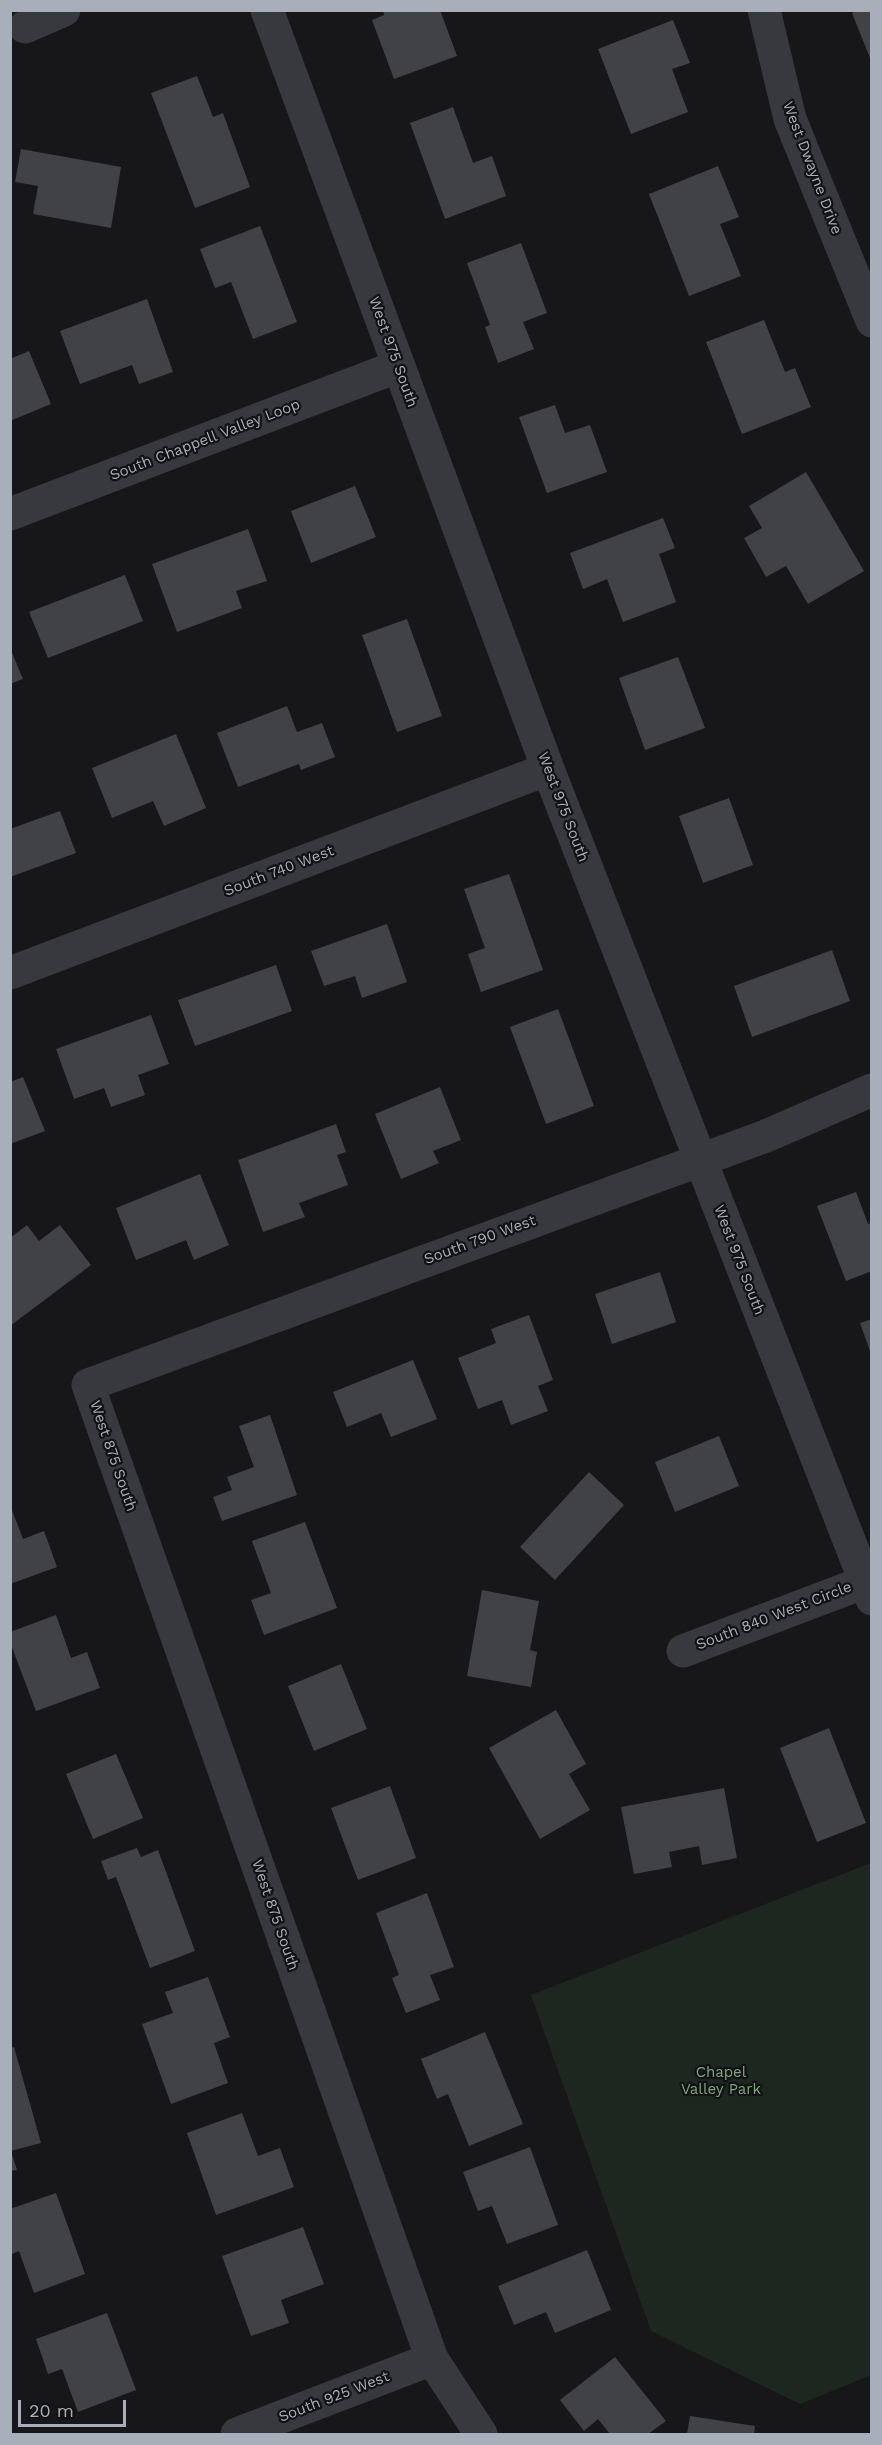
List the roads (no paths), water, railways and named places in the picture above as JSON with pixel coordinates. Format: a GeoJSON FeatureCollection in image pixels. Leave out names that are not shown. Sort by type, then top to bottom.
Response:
{"type":"FeatureCollection","features":[{"type":"Feature","properties":{"kind":"street"},"geometry":{"type":"LineString","coordinates":[[25,27],[64,10]]}},
{"type":"Feature","properties":{"kind":"street","name":"West 975 South"},"geometry":{"type":"LineString","coordinates":[[267,10],[548,769],[868,1590]]}},
{"type":"Feature","properties":{"kind":"street","name":"West Dwayne Drive"},"geometry":{"type":"LineString","coordinates":[[764,10],[790,119],[872,321]]}},
{"type":"Feature","properties":{"kind":"street","name":"South Chappell Valley Loop"},"geometry":{"type":"LineString","coordinates":[[10,514],[399,366]]}},
{"type":"Feature","properties":{"kind":"street","name":"South 740 West"},"geometry":{"type":"LineString","coordinates":[[10,973],[548,769]]}},
{"type":"Feature","properties":{"kind":"street","name":"South 790 West"},"geometry":{"type":"LineString","coordinates":[[88,1386],[777,1131],[872,1090]]}},
{"type":"Feature","properties":{"kind":"street","name":"West 875 South"},"geometry":{"type":"LineString","coordinates":[[88,1386],[432,2359],[481,2434]]}},
{"type":"Feature","properties":{"kind":"street","name":"South 840 West Circle"},"geometry":{"type":"LineString","coordinates":[[683,1651],[868,1590]]}},
{"type":"Feature","properties":{"kind":"street","name":"South 925 West"},"geometry":{"type":"LineString","coordinates":[[237,2434],[432,2359]]}},
{"type":"Feature","properties":{"kind":"park label","name":"Chapel Valley Park"},"geometry":{"type":"Point","coordinates":[721,2082]}}]}
